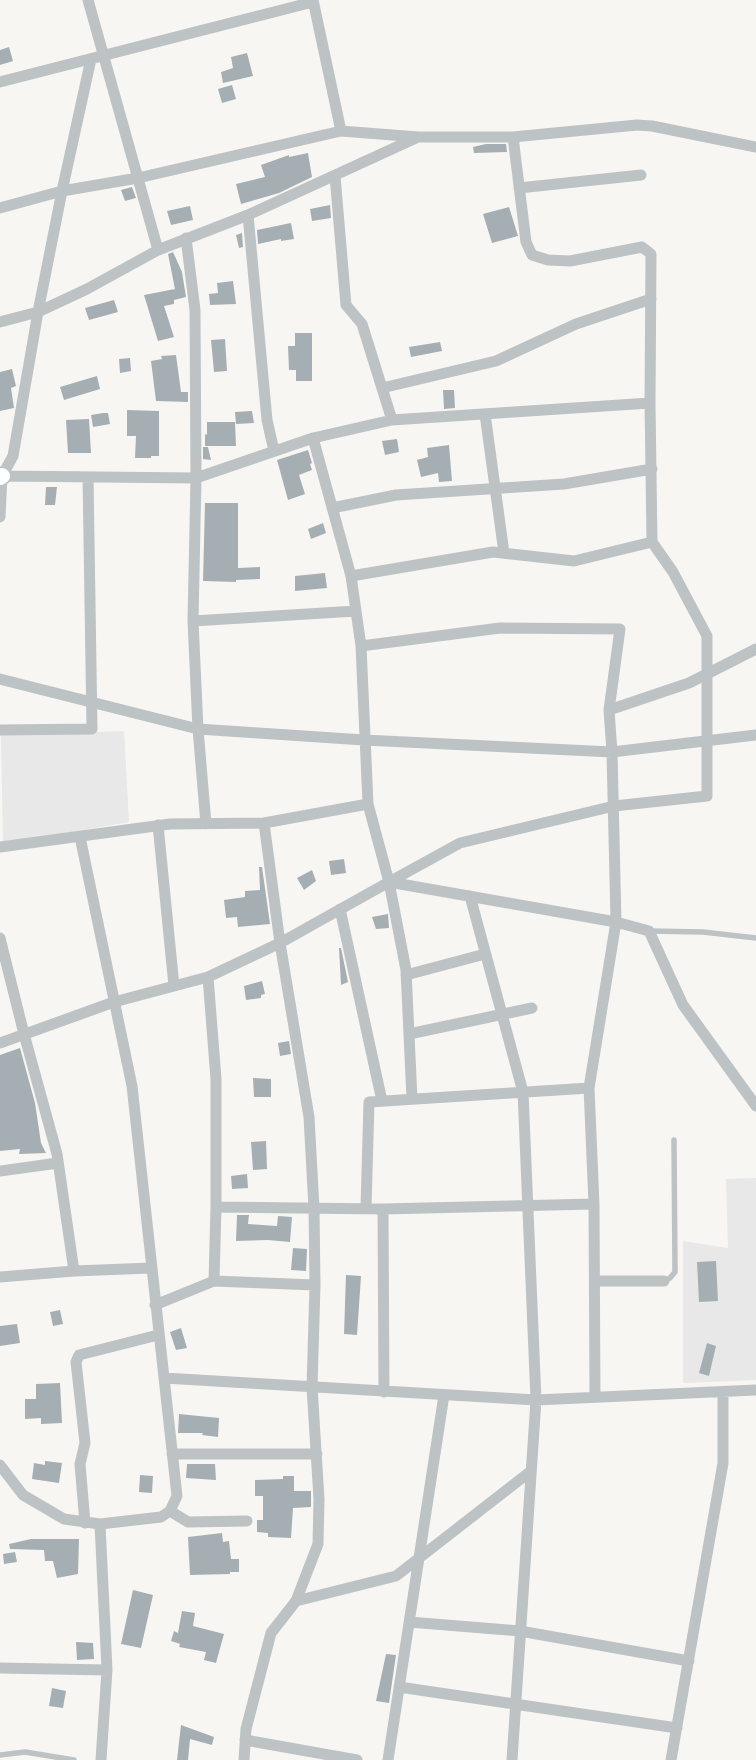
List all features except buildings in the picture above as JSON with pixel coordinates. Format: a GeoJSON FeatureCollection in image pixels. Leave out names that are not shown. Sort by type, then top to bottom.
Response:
{"type":"FeatureCollection","features":[{"type":"Feature","properties":{"kind":"street"},"geometry":{"type":"LineString","coordinates":[[88,0],[158,250]]}},
{"type":"Feature","properties":{"kind":"street"},"geometry":{"type":"LineString","coordinates":[[0,82],[313,1],[341,130]]}},
{"type":"Feature","properties":{"kind":"street"},"geometry":{"type":"LineString","coordinates":[[0,517],[1,476],[14,456],[38,312],[91,59]]}},
{"type":"Feature","properties":{"kind":"street"},"geometry":{"type":"LineString","coordinates":[[0,208],[62,191],[138,178],[341,130],[418,137],[513,136],[637,125],[652,126],[756,147]]}},
{"type":"Feature","properties":{"kind":"street"},"geometry":{"type":"LineString","coordinates":[[0,1043],[114,1002],[208,977],[280,943],[460,843],[614,806],[707,796],[706,636],[673,572],[652,542],[650,403],[651,254],[642,247],[570,261],[548,260],[532,256],[526,242],[513,136]]}},
{"type":"Feature","properties":{"kind":"street"},"geometry":{"type":"LineString","coordinates":[[0,322],[38,312],[86,289],[158,250],[248,215],[418,137]]}},
{"type":"Feature","properties":{"kind":"street"},"geometry":{"type":"LineString","coordinates":[[519,188],[641,175]]}},
{"type":"Feature","properties":{"kind":"street"},"geometry":{"type":"LineString","coordinates":[[335,176],[346,305],[362,324],[392,420]]}},
{"type":"Feature","properties":{"kind":"street"},"geometry":{"type":"LineString","coordinates":[[248,215],[267,420],[274,451]]}},
{"type":"Feature","properties":{"kind":"street"},"geometry":{"type":"LineString","coordinates":[[186,238],[195,310],[196,478],[193,620],[198,728],[206,824]]}},
{"type":"Feature","properties":{"kind":"street"},"geometry":{"type":"LineString","coordinates":[[382,388],[496,361],[576,324],[651,299]]}},
{"type":"Feature","properties":{"kind":"street"},"geometry":{"type":"LineString","coordinates":[[1,476],[196,478],[313,438],[392,420],[650,403]]}},
{"type":"Feature","properties":{"kind":"street"},"geometry":{"type":"LineString","coordinates":[[485,414],[504,553]]}},
{"type":"Feature","properties":{"kind":"street"},"geometry":{"type":"LineString","coordinates":[[313,438],[351,576],[361,646],[368,804],[389,882],[406,975],[412,1099]]}},
{"type":"Feature","properties":{"kind":"street"},"geometry":{"type":"LineString","coordinates":[[332,508],[396,495],[564,484],[652,469]]}},
{"type":"Feature","properties":{"kind":"street"},"geometry":{"type":"LineString","coordinates":[[0,730],[92,729],[88,477]]}},
{"type":"Feature","properties":{"kind":"street"},"geometry":{"type":"LineString","coordinates":[[351,576],[493,552],[574,560],[652,542]]}},
{"type":"Feature","properties":{"kind":"street"},"geometry":{"type":"LineString","coordinates":[[193,620],[356,611]]}},
{"type":"Feature","properties":{"kind":"street"},"geometry":{"type":"LineString","coordinates":[[361,646],[500,628],[620,629],[609,710],[614,806],[616,922],[589,1088],[594,1204],[595,1397]]}},
{"type":"Feature","properties":{"kind":"street"},"geometry":{"type":"LineString","coordinates":[[609,710],[689,684],[756,649]]}},
{"type":"Feature","properties":{"kind":"street"},"geometry":{"type":"LineString","coordinates":[[0,679],[198,728],[364,740],[612,752],[756,735]]}},
{"type":"Feature","properties":{"kind":"street"},"geometry":{"type":"LineString","coordinates":[[0,847],[158,825],[264,823],[368,804]]}},
{"type":"Feature","properties":{"kind":"street"},"geometry":{"type":"LineString","coordinates":[[244,1760],[246,1729],[271,1633],[296,1601],[318,1544],[319,1499],[312,1387],[315,1285],[314,1208],[309,1117],[280,943],[264,823]]}},
{"type":"Feature","properties":{"kind":"street"},"geometry":{"type":"LineString","coordinates":[[158,825],[174,986]]}},
{"type":"Feature","properties":{"kind":"street"},"geometry":{"type":"LineString","coordinates":[[0,1465],[23,1495],[64,1519],[86,1523],[100,1524],[161,1517],[170,1511],[177,1496],[132,1086],[80,837]]}},
{"type":"Feature","properties":{"kind":"street"},"geometry":{"type":"LineString","coordinates":[[389,882],[616,922],[649,931],[683,1005],[756,1106]]}},
{"type":"Feature","properties":{"kind":"street"},"geometry":{"type":"LineString","coordinates":[[470,896],[522,1092],[536,1400],[512,1760]]}},
{"type":"Feature","properties":{"kind":"street"},"geometry":{"type":"LineString","coordinates":[[340,909],[382,1101]]}},
{"type":"Feature","properties":{"kind":"street"},"geometry":{"type":"LineString","coordinates":[[0,938],[58,1163],[74,1271]]}},
{"type":"Feature","properties":{"kind":"street"},"geometry":{"type":"LineString","coordinates":[[406,975],[485,954]]}},
{"type":"Feature","properties":{"kind":"street"},"geometry":{"type":"LineString","coordinates":[[208,977],[216,1079],[214,1281]]}},
{"type":"Feature","properties":{"kind":"street"},"geometry":{"type":"LineString","coordinates":[[409,1034],[532,1008]]}},
{"type":"Feature","properties":{"kind":"street"},"geometry":{"type":"LineString","coordinates":[[366,1208],[369,1102],[589,1088]]}},
{"type":"Feature","properties":{"kind":"street"},"geometry":{"type":"LineString","coordinates":[[0,1171],[58,1163]]}},
{"type":"Feature","properties":{"kind":"street"},"geometry":{"type":"LineString","coordinates":[[216,1207],[383,1209],[594,1204]]}},
{"type":"Feature","properties":{"kind":"street"},"geometry":{"type":"LineString","coordinates":[[383,1209],[384,1392]]}},
{"type":"Feature","properties":{"kind":"street"},"geometry":{"type":"LineString","coordinates":[[0,1277],[74,1271],[151,1268]]}},
{"type":"Feature","properties":{"kind":"street"},"geometry":{"type":"LineString","coordinates":[[155,1305],[214,1281],[315,1285]]}},
{"type":"Feature","properties":{"kind":"street"},"geometry":{"type":"LineString","coordinates":[[595,1281],[664,1281]]}},
{"type":"Feature","properties":{"kind":"street"},"geometry":{"type":"LineString","coordinates":[[86,1523],[80,1464],[85,1443],[76,1362],[79,1355],[158,1335]]}},
{"type":"Feature","properties":{"kind":"street"},"geometry":{"type":"LineString","coordinates":[[164,1378],[536,1400],[756,1390]]}},
{"type":"Feature","properties":{"kind":"street"},"geometry":{"type":"LineString","coordinates":[[671,1760],[723,1463],[723,1392]]}},
{"type":"Feature","properties":{"kind":"street"},"geometry":{"type":"LineString","coordinates":[[388,1760],[444,1395]]}},
{"type":"Feature","properties":{"kind":"street"},"geometry":{"type":"LineString","coordinates":[[172,1454],[317,1454]]}},
{"type":"Feature","properties":{"kind":"street"},"geometry":{"type":"LineString","coordinates":[[296,1601],[396,1576],[531,1471]]}},
{"type":"Feature","properties":{"kind":"street"},"geometry":{"type":"LineString","coordinates":[[170,1511],[188,1522],[247,1520]]}},
{"type":"Feature","properties":{"kind":"street"},"geometry":{"type":"LineString","coordinates":[[100,1524],[107,1670],[100,1760]]}},
{"type":"Feature","properties":{"kind":"street"},"geometry":{"type":"LineString","coordinates":[[409,1622],[520,1631],[689,1661]]}},
{"type":"Feature","properties":{"kind":"street"},"geometry":{"type":"LineString","coordinates":[[0,1668],[107,1670]]}},
{"type":"Feature","properties":{"kind":"street"},"geometry":{"type":"LineString","coordinates":[[399,1687],[677,1728]]}},
{"type":"Feature","properties":{"kind":"street"},"geometry":{"type":"LineString","coordinates":[[245,1740],[357,1760]]}},
{"type":"Feature","properties":{"kind":"lane"},"geometry":{"type":"LineString","coordinates":[[649,931],[703,932],[756,938]]}},
{"type":"Feature","properties":{"kind":"lane"},"geometry":{"type":"LineString","coordinates":[[664,1281],[675,1272],[674,1140]]}},
{"type":"Feature","properties":{"kind":"lane"},"geometry":{"type":"LineString","coordinates":[[0,1755],[25,1752],[74,1760]]}},
{"type":"Feature","properties":{"kind":"shaded area"},"geometry":{"type":"Polygon","coordinates":[[[124,731],[129,822],[3,844],[1,735],[124,731]]]}},
{"type":"Feature","properties":{"kind":"shaded area"},"geometry":{"type":"Polygon","coordinates":[[[756,1178],[756,1380],[683,1383],[683,1241],[728,1248],[726,1179],[756,1178]]]}}]}
